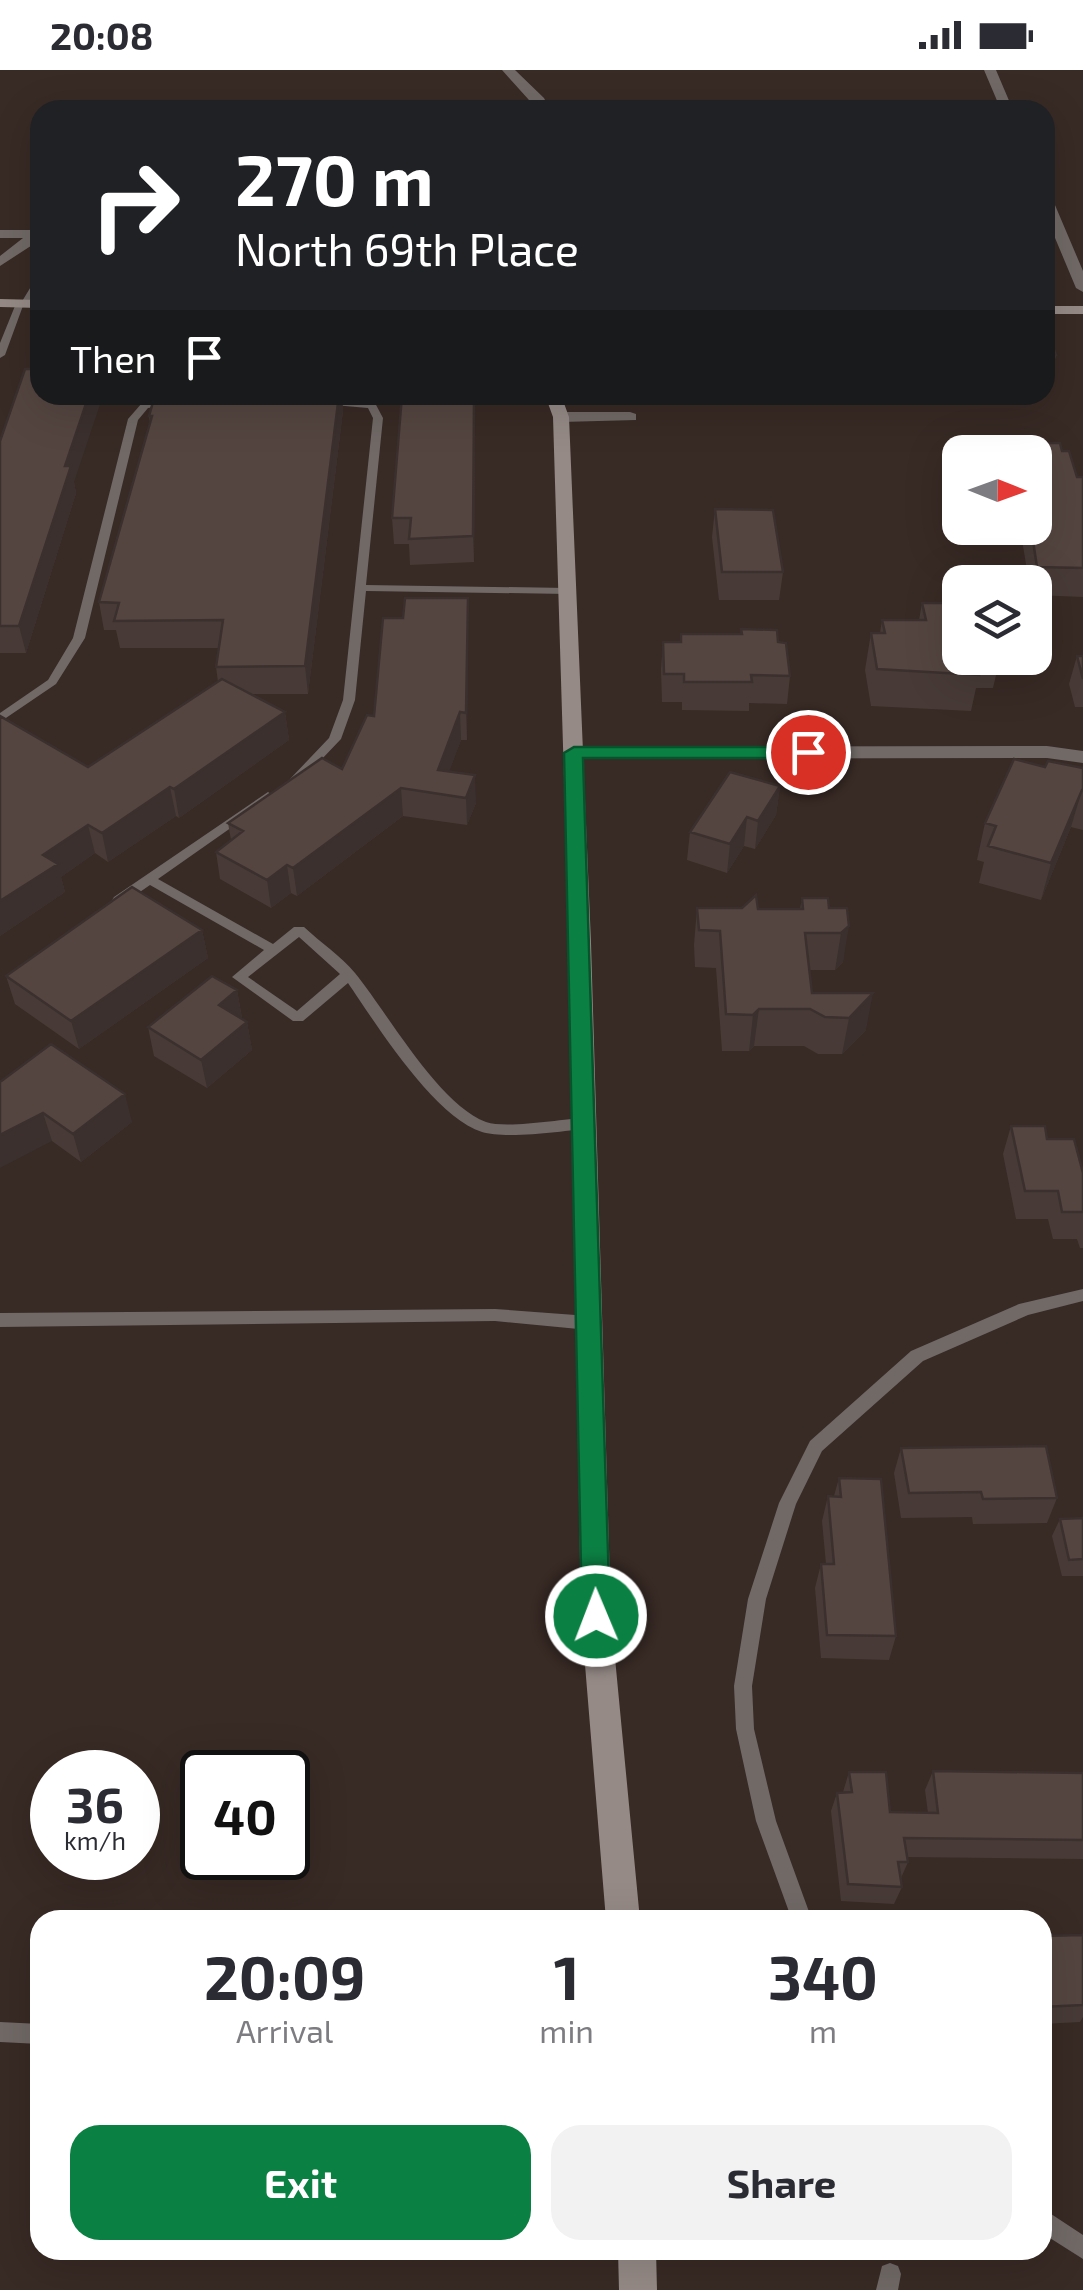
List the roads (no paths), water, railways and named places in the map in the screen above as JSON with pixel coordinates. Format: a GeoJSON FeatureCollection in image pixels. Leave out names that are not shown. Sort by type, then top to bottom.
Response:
{"type":"FeatureCollection","features":[{"type":"Feature","properties":{"kind":"street"},"geometry":{"type":"LineString","coordinates":[[508,70],[539,100]]}},
{"type":"Feature","properties":{"kind":"street"},"geometry":{"type":"LineString","coordinates":[[990,70],[1004,100]]}},
{"type":"Feature","properties":{"kind":"street"},"geometry":{"type":"LineString","coordinates":[[1055,222],[1083,288]]}},
{"type":"Feature","properties":{"kind":"street"},"geometry":{"type":"LineString","coordinates":[[0,234],[30,235]]}},
{"type":"Feature","properties":{"kind":"street"},"geometry":{"type":"LineString","coordinates":[[8,259],[30,239]]}},
{"type":"Feature","properties":{"kind":"street"},"geometry":{"type":"LineString","coordinates":[[0,303],[29,303]]}},
{"type":"Feature","properties":{"kind":"street"},"geometry":{"type":"LineString","coordinates":[[1055,310],[1083,310]]}},
{"type":"Feature","properties":{"kind":"street"},"geometry":{"type":"LineString","coordinates":[[560,405],[574,753],[596,1616],[621,1910]]}},
{"type":"Feature","properties":{"kind":"street"},"geometry":{"type":"LineString","coordinates":[[570,405],[630,417]]}},
{"type":"Feature","properties":{"kind":"street"},"geometry":{"type":"LineString","coordinates":[[574,753],[1047,752],[1083,757]]}},
{"type":"Feature","properties":{"kind":"street"},"geometry":{"type":"LineString","coordinates":[[637,2260],[638,2290]]}},
{"type":"Feature","properties":{"kind":"lane"},"geometry":{"type":"LineString","coordinates":[[0,356],[12,323],[29,303]]}},
{"type":"Feature","properties":{"kind":"lane"},"geometry":{"type":"LineString","coordinates":[[0,323],[12,323]]}},
{"type":"Feature","properties":{"kind":"lane"},"geometry":{"type":"LineString","coordinates":[[0,718],[52,682],[80,638],[134,419],[145,405]]}},
{"type":"Feature","properties":{"kind":"lane"},"geometry":{"type":"LineString","coordinates":[[104,910],[301,775],[335,739],[349,700],[378,418],[372,405]]}},
{"type":"Feature","properties":{"kind":"lane"},"geometry":{"type":"LineString","coordinates":[[361,588],[568,590]]}},
{"type":"Feature","properties":{"kind":"lane"},"geometry":{"type":"LineString","coordinates":[[149,879],[274,950]]}},
{"type":"Feature","properties":{"kind":"lane"},"geometry":{"type":"LineString","coordinates":[[349,974],[298,1018],[239,977],[299,930],[349,974],[393,1038],[461,1114],[485,1128],[584,1124]]}},
{"type":"Feature","properties":{"kind":"lane"},"geometry":{"type":"LineString","coordinates":[[798,1910],[766,1821],[745,1729],[743,1686],[757,1599],[788,1503],[816,1446],[917,1356],[1025,1309],[1083,1295]]}},
{"type":"Feature","properties":{"kind":"lane"},"geometry":{"type":"LineString","coordinates":[[0,1320],[495,1315],[589,1323]]}},
{"type":"Feature","properties":{"kind":"lane"},"geometry":{"type":"LineString","coordinates":[[0,2032],[30,2034]]}},
{"type":"Feature","properties":{"kind":"lane"},"geometry":{"type":"LineString","coordinates":[[1052,2226],[1083,2248]]}}]}
